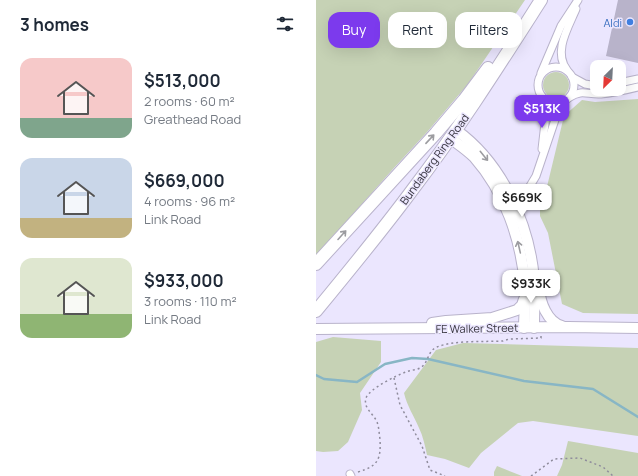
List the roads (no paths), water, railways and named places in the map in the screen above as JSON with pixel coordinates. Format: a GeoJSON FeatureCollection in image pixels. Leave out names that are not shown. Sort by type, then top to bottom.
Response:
{"type":"FeatureCollection","features":[{"type":"Feature","properties":{"kind":"main road","name":"Bundaberg Ring Road"},"geometry":{"type":"LineString","coordinates":[[522,30],[541,0]]}},
{"type":"Feature","properties":{"kind":"main road"},"geometry":{"type":"LineString","coordinates":[[316,264],[436,132],[464,100],[492,62],[507,48]]}},
{"type":"Feature","properties":{"kind":"main road","name":"Bundaberg Ring Road"},"geometry":{"type":"LineString","coordinates":[[316,310],[365,252],[414,188],[453,134],[510,48]]}},
{"type":"Feature","properties":{"kind":"main road"},"geometry":{"type":"LineString","coordinates":[[453,134],[469,139],[486,158],[502,182],[519,245],[524,272],[525,298],[533,330]]}},
{"type":"Feature","properties":{"kind":"main road"},"geometry":{"type":"LineString","coordinates":[[509,204],[522,225],[536,267],[539,295],[551,320],[558,325],[568,328]]}},
{"type":"Feature","properties":{"kind":"main road"},"geometry":{"type":"LineString","coordinates":[[529,249],[534,278],[533,330]]}},
{"type":"Feature","properties":{"kind":"main road"},"geometry":{"type":"LineString","coordinates":[[398,329],[446,321],[492,318],[517,310],[522,305],[525,298]]}},
{"type":"Feature","properties":{"kind":"main road","name":"FE Walker Street"},"geometry":{"type":"LineString","coordinates":[[316,329],[533,330],[568,328],[638,328]]}},
{"type":"Feature","properties":{"kind":"street"},"geometry":{"type":"LineString","coordinates":[[570,97],[574,88],[570,74],[562,64],[561,48],[579,0]]}},
{"type":"Feature","properties":{"kind":"street"},"geometry":{"type":"LineString","coordinates":[[538,81],[561,26],[579,0]]}},
{"type":"Feature","properties":{"kind":"street"},"geometry":{"type":"LineString","coordinates":[[540,165],[547,106],[538,91],[538,81],[540,75],[545,70],[557,67],[585,84],[590,85]]}},
{"type":"Feature","properties":{"kind":"street"},"geometry":{"type":"LineString","coordinates":[[626,82],[638,79]]}},
{"type":"Feature","properties":{"kind":"street"},"geometry":{"type":"LineString","coordinates":[[509,204],[526,191],[533,183],[559,108],[563,102],[576,93],[582,92],[598,94],[638,87]]}},
{"type":"Feature","properties":{"kind":"street"},"geometry":{"type":"LineString","coordinates":[[544,99],[553,103],[563,102]]}},
{"type":"Feature","properties":{"kind":"waterway"},"geometry":{"type":"LineString","coordinates":[[316,375],[324,379],[357,382],[385,364],[412,358],[428,359],[524,381],[593,389],[638,417]]}},
{"type":"Feature","properties":{"kind":"place","name":"Aldi"},"geometry":{"type":"Point","coordinates":[630,22]}}]}
